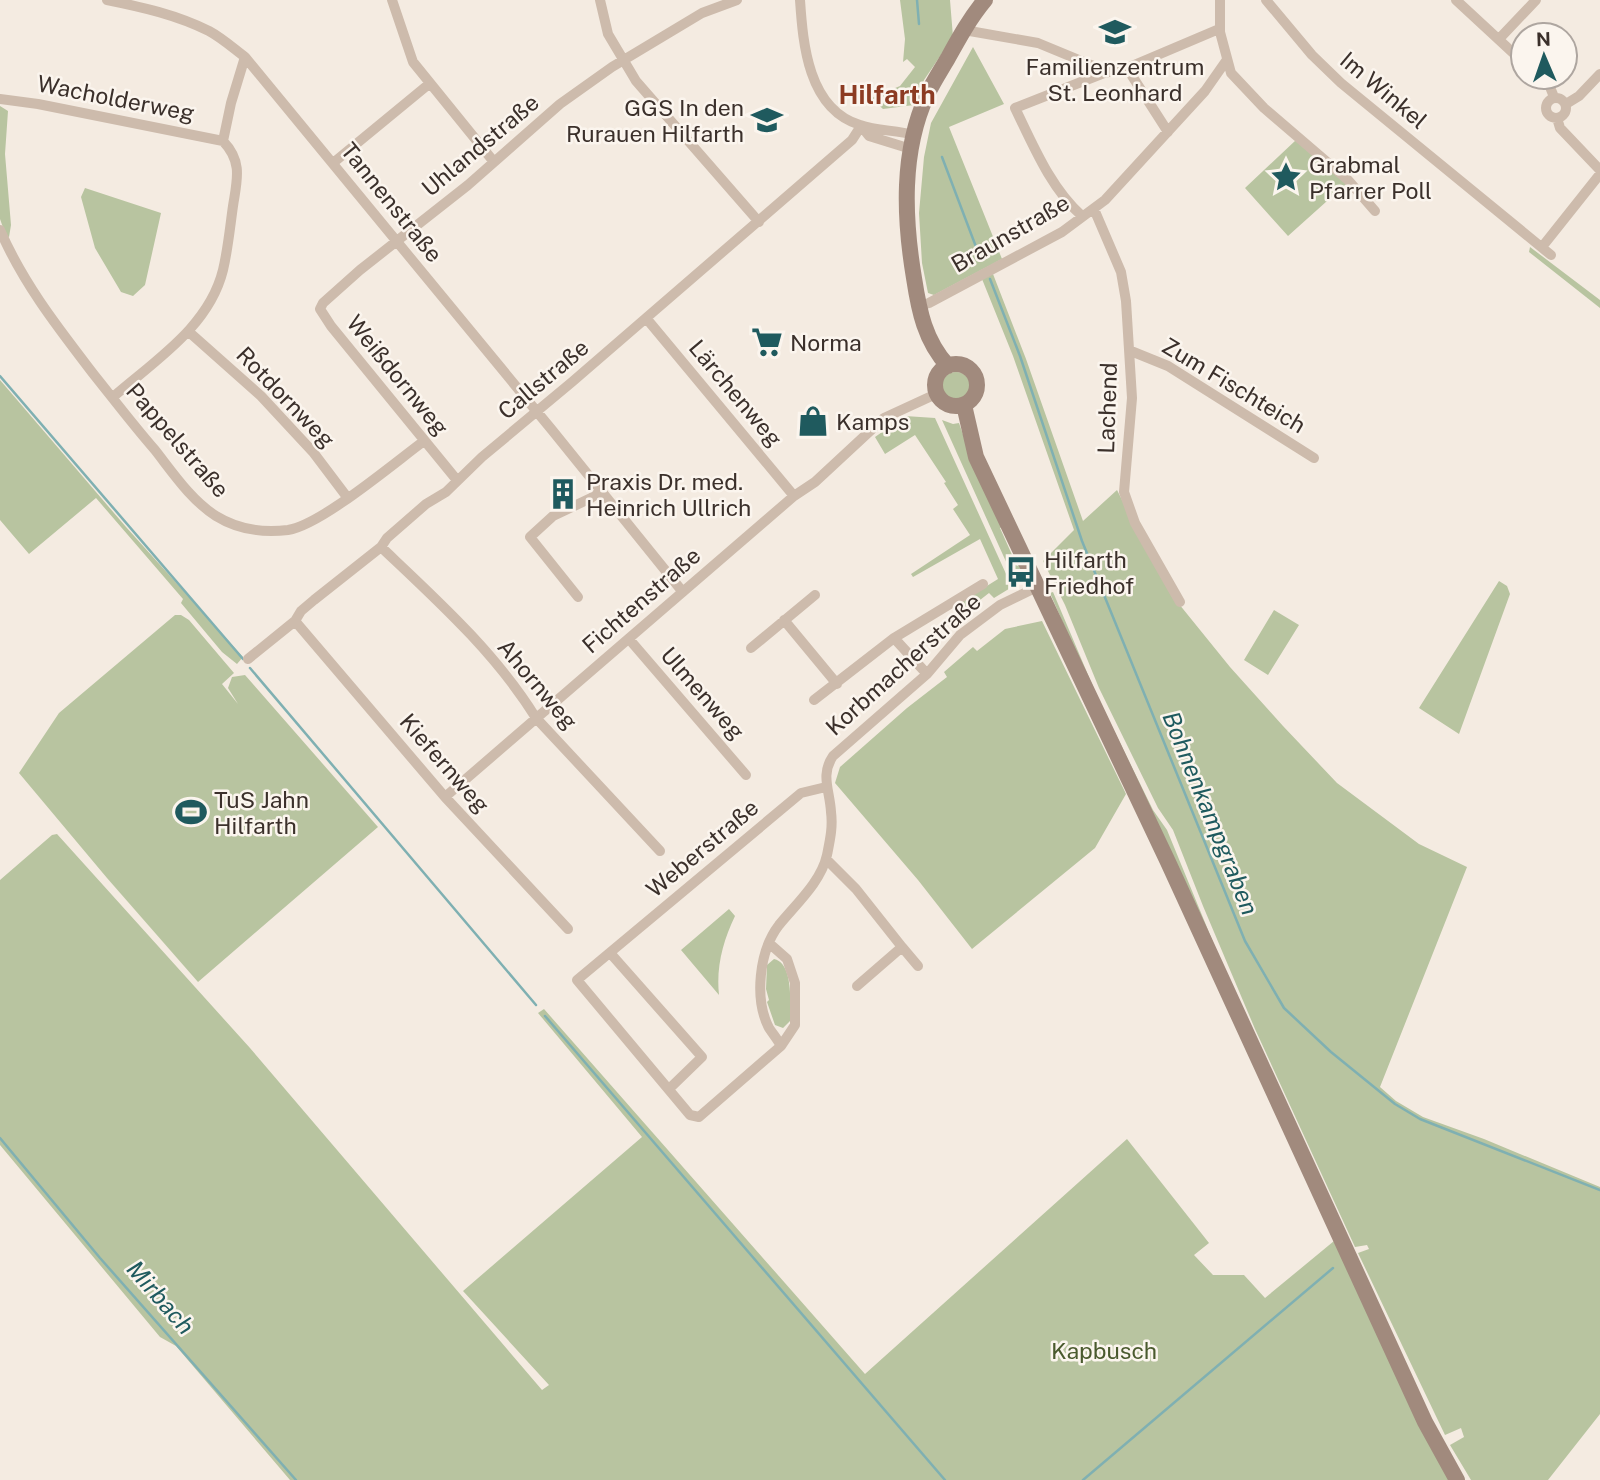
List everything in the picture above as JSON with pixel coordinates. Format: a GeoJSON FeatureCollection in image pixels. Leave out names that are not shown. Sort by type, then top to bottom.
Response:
{"type":"FeatureCollection","features":[{"type":"Feature","properties":{"kind":"main road"},"geometry":{"type":"LineString","coordinates":[[948,366],[939,357],[926,333],[919,306],[910,254],[907,188],[912,142],[927,94],[964,30],[985,0]]}},
{"type":"Feature","properties":{"kind":"main road"},"geometry":{"type":"LineString","coordinates":[[948,366],[964,366],[975,377],[975,393],[964,405],[950,405],[941,401],[936,394],[936,379],[940,371],[948,366]]}},
{"type":"Feature","properties":{"kind":"main road"},"geometry":{"type":"LineString","coordinates":[[964,405],[976,457],[1168,862],[1425,1422],[1457,1480]]}},
{"type":"Feature","properties":{"kind":"street","name":"Tannenstraße"},"geometry":{"type":"LineString","coordinates":[[107,0],[156,5],[210,32],[245,57],[682,592]]}},
{"type":"Feature","properties":{"kind":"street"},"geometry":{"type":"LineString","coordinates":[[392,0],[413,62],[494,162]]}},
{"type":"Feature","properties":{"kind":"street"},"geometry":{"type":"LineString","coordinates":[[600,0],[608,34],[636,81],[759,222]]}},
{"type":"Feature","properties":{"kind":"street","name":"Uhlandstraße"},"geometry":{"type":"LineString","coordinates":[[396,241],[494,162],[560,104],[702,13],[737,0]]}},
{"type":"Feature","properties":{"kind":"street"},"geometry":{"type":"LineString","coordinates":[[800,0],[808,65],[815,83],[837,112],[861,126],[869,136],[912,142]]}},
{"type":"Feature","properties":{"kind":"street"},"geometry":{"type":"LineString","coordinates":[[1220,0],[1219,29],[1231,73],[1243,88],[1348,180],[1375,211]]}},
{"type":"Feature","properties":{"kind":"street","name":"Im Winkel"},"geometry":{"type":"LineString","coordinates":[[1266,0],[1312,55],[1341,83],[1546,251],[1600,172]]}},
{"type":"Feature","properties":{"kind":"street"},"geometry":{"type":"LineString","coordinates":[[1456,0],[1509,48]]}},
{"type":"Feature","properties":{"kind":"street"},"geometry":{"type":"LineString","coordinates":[[1499,39],[1536,0]]}},
{"type":"Feature","properties":{"kind":"street"},"geometry":{"type":"LineString","coordinates":[[1082,216],[1051,178],[1015,108],[1104,73],[1127,68],[1219,29]]}},
{"type":"Feature","properties":{"kind":"street"},"geometry":{"type":"LineString","coordinates":[[964,30],[1038,43],[1084,61],[1104,73]]}},
{"type":"Feature","properties":{"kind":"street"},"geometry":{"type":"LineString","coordinates":[[113,397],[189,332],[209,304],[223,271],[238,175],[236,159],[223,141],[245,57]]}},
{"type":"Feature","properties":{"kind":"street","name":"Braunstraße"},"geometry":{"type":"LineString","coordinates":[[919,306],[1062,232],[1094,209],[1205,92],[1226,61]]}},
{"type":"Feature","properties":{"kind":"street"},"geometry":{"type":"LineString","coordinates":[[1127,68],[1168,132]]}},
{"type":"Feature","properties":{"kind":"street"},"geometry":{"type":"LineString","coordinates":[[1557,118],[1564,114],[1566,104],[1579,96],[1600,74]]}},
{"type":"Feature","properties":{"kind":"street"},"geometry":{"type":"LineString","coordinates":[[333,163],[429,84]]}},
{"type":"Feature","properties":{"kind":"street"},"geometry":{"type":"LineString","coordinates":[[1552,91],[1554,97]]}},
{"type":"Feature","properties":{"kind":"street"},"geometry":{"type":"LineString","coordinates":[[1566,104],[1554,97],[1545,107],[1548,114],[1557,118],[1560,128],[1600,172]]}},
{"type":"Feature","properties":{"kind":"street","name":"Wacholderweg"},"geometry":{"type":"LineString","coordinates":[[0,99],[38,104],[223,141]]}},
{"type":"Feature","properties":{"kind":"street","name":"Callstraße"},"geometry":{"type":"LineString","coordinates":[[248,659],[295,621],[307,605],[381,547],[426,504],[446,492],[456,480],[759,222],[852,140],[861,126]]}},
{"type":"Feature","properties":{"kind":"street","name":"Lachend"},"geometry":{"type":"LineString","coordinates":[[1094,209],[1121,272],[1126,301],[1132,398],[1124,492],[1135,523],[1180,602]]}},
{"type":"Feature","properties":{"kind":"street","name":"Pappelstraße"},"geometry":{"type":"LineString","coordinates":[[0,230],[44,311],[194,496],[228,522],[258,530],[301,527],[424,441]]}},
{"type":"Feature","properties":{"kind":"street","name":"Weißdornweg"},"geometry":{"type":"LineString","coordinates":[[396,241],[323,303],[320,309],[456,480]]}},
{"type":"Feature","properties":{"kind":"street","name":"Lärchenweg"},"geometry":{"type":"LineString","coordinates":[[646,318],[794,496]]}},
{"type":"Feature","properties":{"kind":"street","name":"Rotdornweg"},"geometry":{"type":"LineString","coordinates":[[189,332],[261,396],[313,452],[348,496]]}},
{"type":"Feature","properties":{"kind":"street","name":"Zum Fischteich"},"geometry":{"type":"LineString","coordinates":[[1130,351],[1168,366],[1314,458]]}},
{"type":"Feature","properties":{"kind":"street","name":"Fichtenstraße"},"geometry":{"type":"LineString","coordinates":[[444,797],[794,496],[815,482],[884,418],[936,394]]}},
{"type":"Feature","properties":{"kind":"street"},"geometry":{"type":"LineString","coordinates":[[578,597],[530,537],[553,516],[601,491]]}},
{"type":"Feature","properties":{"kind":"street","name":"Ahornweg"},"geometry":{"type":"LineString","coordinates":[[381,547],[447,610],[508,679],[537,718],[660,850]]}},
{"type":"Feature","properties":{"kind":"street"},"geometry":{"type":"LineString","coordinates":[[814,700],[894,638],[984,584]]}},
{"type":"Feature","properties":{"kind":"street","name":"Korbmacherstraße"},"geometry":{"type":"LineString","coordinates":[[782,1046],[769,1027],[760,979],[777,928],[817,877],[826,859],[832,831],[826,787],[827,765],[833,756],[927,674],[960,635],[1000,605],[1039,586]]}},
{"type":"Feature","properties":{"kind":"street"},"geometry":{"type":"LineString","coordinates":[[751,648],[815,595]]}},
{"type":"Feature","properties":{"kind":"street"},"geometry":{"type":"LineString","coordinates":[[784,620],[837,684]]}},
{"type":"Feature","properties":{"kind":"street","name":"Kiefernweg"},"geometry":{"type":"LineString","coordinates":[[295,621],[444,797],[568,929]]}},
{"type":"Feature","properties":{"kind":"street"},"geometry":{"type":"LineString","coordinates":[[894,638],[927,674]]}},
{"type":"Feature","properties":{"kind":"street","name":"Ulmenweg"},"geometry":{"type":"LineString","coordinates":[[629,639],[746,775]]}},
{"type":"Feature","properties":{"kind":"street","name":"Weberstraße"},"geometry":{"type":"LineString","coordinates":[[669,1089],[577,980],[801,793],[826,787]]}},
{"type":"Feature","properties":{"kind":"street"},"geometry":{"type":"LineString","coordinates":[[826,859],[856,890],[918,966]]}},
{"type":"Feature","properties":{"kind":"street"},"geometry":{"type":"LineString","coordinates":[[611,954],[702,1057],[669,1089],[690,1115],[699,1117],[782,1046],[795,1025],[795,983],[787,959],[770,944]]}},
{"type":"Feature","properties":{"kind":"street"},"geometry":{"type":"LineString","coordinates":[[857,986],[902,947]]}},
{"type":"Feature","properties":{"kind":"green space"},"geometry":{"type":"Polygon","coordinates":[[[900,0],[950,0],[953,37],[924,80],[914,105],[883,109],[871,98],[900,86],[915,67],[907,59],[903,62],[905,39],[900,0]]]}},
{"type":"Feature","properties":{"kind":"green space"},"geometry":{"type":"Polygon","coordinates":[[[973,47],[1004,104],[949,127],[1002,259],[934,295],[928,293],[922,263],[919,213],[924,157],[931,123],[973,47]]]}},
{"type":"Feature","properties":{"kind":"green space"},"geometry":{"type":"Polygon","coordinates":[[[0,106],[8,111],[5,154],[11,225],[9,237],[6,236],[0,219],[0,106]]]}},
{"type":"Feature","properties":{"kind":"green space"},"geometry":{"type":"Polygon","coordinates":[[[1296,140],[1346,184],[1288,236],[1245,188],[1296,140]]]}},
{"type":"Feature","properties":{"kind":"green space"},"geometry":{"type":"Polygon","coordinates":[[[85,188],[161,213],[145,285],[133,296],[121,292],[95,248],[81,197],[85,188]]]}},
{"type":"Feature","properties":{"kind":"green space"},"geometry":{"type":"Polygon","coordinates":[[[1530,247],[1600,300],[1600,308],[1529,252],[1530,247]]]}},
{"type":"Feature","properties":{"kind":"green space"},"geometry":{"type":"Polygon","coordinates":[[[993,274],[1083,521],[1117,490],[1154,563],[1179,604],[1283,726],[1337,783],[1419,844],[1467,867],[1380,1087],[1396,1101],[1423,1117],[1600,1187],[1600,1414],[1548,1480],[1471,1480],[1450,1445],[1464,1437],[1461,1428],[1445,1435],[1358,1253],[1369,1249],[1367,1245],[1355,1247],[1255,1029],[1173,830],[1158,808],[1099,688],[1065,605],[1043,561],[1074,530],[1013,356],[982,279],[993,274]]]}},
{"type":"Feature","properties":{"kind":"green space"},"geometry":{"type":"Polygon","coordinates":[[[956,372],[966,376],[970,386],[966,396],[956,400],[946,396],[942,386],[946,376],[956,372]]]}},
{"type":"Feature","properties":{"kind":"green space"},"geometry":{"type":"Polygon","coordinates":[[[0,380],[126,527],[243,657],[237,664],[222,652],[181,603],[183,599],[96,498],[29,554],[0,520],[0,380]]]}},
{"type":"Feature","properties":{"kind":"green space"},"geometry":{"type":"Polygon","coordinates":[[[905,416],[935,418],[1012,587],[994,598],[989,593],[962,614],[967,620],[961,626],[952,620],[959,615],[956,609],[958,604],[998,579],[980,539],[913,577],[911,574],[970,535],[953,509],[958,505],[944,483],[946,482],[915,435],[885,454],[875,437],[905,416]]]}},
{"type":"Feature","properties":{"kind":"green space"},"geometry":{"type":"Polygon","coordinates":[[[942,420],[959,423],[971,458],[1002,527],[1000,528],[1017,566],[1020,564],[1022,577],[1017,586],[942,420]]]}},
{"type":"Feature","properties":{"kind":"green space"},"geometry":{"type":"Polygon","coordinates":[[[1499,581],[1507,586],[1510,594],[1459,734],[1419,708],[1499,581]]]}},
{"type":"Feature","properties":{"kind":"green space"},"geometry":{"type":"Polygon","coordinates":[[[1053,592],[1097,696],[1153,810],[1167,830],[1236,998],[1080,662],[1050,593],[1053,592]]]}},
{"type":"Feature","properties":{"kind":"green space"},"geometry":{"type":"Polygon","coordinates":[[[1274,610],[1299,625],[1268,675],[1244,660],[1274,610]]]}},
{"type":"Feature","properties":{"kind":"green space","name":"TuS Jahn Hilfarth"},"geometry":{"type":"Polygon","coordinates":[[[175,615],[189,620],[234,673],[222,684],[238,704],[228,688],[232,677],[245,675],[378,827],[198,982],[19,773],[59,713],[175,615]]]}},
{"type":"Feature","properties":{"kind":"green space"},"geometry":{"type":"Polygon","coordinates":[[[1042,621],[1126,794],[1095,848],[972,949],[918,880],[835,783],[840,767],[947,677],[944,672],[973,647],[977,651],[1005,629],[1042,621]]]}},
{"type":"Feature","properties":{"kind":"green space","name":"Kapbusch"},"geometry":{"type":"Polygon","coordinates":[[[57,834],[250,1048],[542,1390],[549,1385],[463,1291],[642,1137],[538,1013],[544,1009],[865,1374],[1127,1139],[1209,1243],[1194,1255],[1213,1275],[1244,1275],[1265,1298],[1334,1241],[1451,1480],[290,1480],[176,1346],[160,1337],[0,1145],[0,880],[52,835],[57,834]]]}},
{"type":"Feature","properties":{"kind":"green space"},"geometry":{"type":"Polygon","coordinates":[[[729,909],[735,916],[721,954],[719,995],[681,950],[729,909]]]}},
{"type":"Feature","properties":{"kind":"green space"},"geometry":{"type":"Polygon","coordinates":[[[774,959],[785,968],[790,986],[790,1021],[783,1028],[775,1025],[767,1002],[767,965],[774,959]]]}},
{"type":"Feature","properties":{"kind":"waterway","name":"Bohnenkampgraben"},"geometry":{"type":"LineString","coordinates":[[917,0],[919,24]]}},
{"type":"Feature","properties":{"kind":"waterway","name":"Bohnenkampgraben"},"geometry":{"type":"LineString","coordinates":[[942,157],[981,260]]}},
{"type":"Feature","properties":{"kind":"waterway","name":"Bohnenkampgraben"},"geometry":{"type":"LineString","coordinates":[[990,279],[1020,356],[1082,541],[1245,941],[1284,1008],[1331,1052],[1395,1104],[1420,1119],[1600,1190]]}},
{"type":"Feature","properties":{"kind":"waterway"},"geometry":{"type":"LineString","coordinates":[[0,376],[243,659]]}},
{"type":"Feature","properties":{"kind":"waterway"},"geometry":{"type":"LineString","coordinates":[[250,668],[536,1005]]}},
{"type":"Feature","properties":{"kind":"waterway"},"geometry":{"type":"LineString","coordinates":[[545,1016],[945,1480]]}},
{"type":"Feature","properties":{"kind":"waterway","name":"Mirbach"},"geometry":{"type":"LineString","coordinates":[[0,1138],[100,1258],[296,1480]]}},
{"type":"Feature","properties":{"kind":"waterway"},"geometry":{"type":"LineString","coordinates":[[1083,1480],[1333,1268]]}},
{"type":"Feature","properties":{"kind":"place","name":"Familienzentrum St. Leonhard"},"geometry":{"type":"Point","coordinates":[1115,32]}},
{"type":"Feature","properties":{"kind":"place","name":"GGS In den Rurauen Hilfarth"},"geometry":{"type":"Point","coordinates":[767,120]}},
{"type":"Feature","properties":{"kind":"place","name":"Grabmal Pfarrer Poll"},"geometry":{"type":"Point","coordinates":[1286,177]}},
{"type":"Feature","properties":{"kind":"place","name":"Norma"},"geometry":{"type":"Point","coordinates":[767,342]}},
{"type":"Feature","properties":{"kind":"place","name":"Kamps"},"geometry":{"type":"Point","coordinates":[813,421]}},
{"type":"Feature","properties":{"kind":"place","name":"Praxis Dr. med. Heinrich Ullrich"},"geometry":{"type":"Point","coordinates":[563,494]}},
{"type":"Feature","properties":{"kind":"place","name":"Hilfarth Friedhof"},"geometry":{"type":"Point","coordinates":[1021,572]}},
{"type":"Feature","properties":{"kind":"place","name":"TuS Jahn Hilfarth"},"geometry":{"type":"Point","coordinates":[191,812]}},
{"type":"Feature","properties":{"kind":"district","name":"Hilfarth"},"geometry":{"type":"Point","coordinates":[887,94]}}]}
